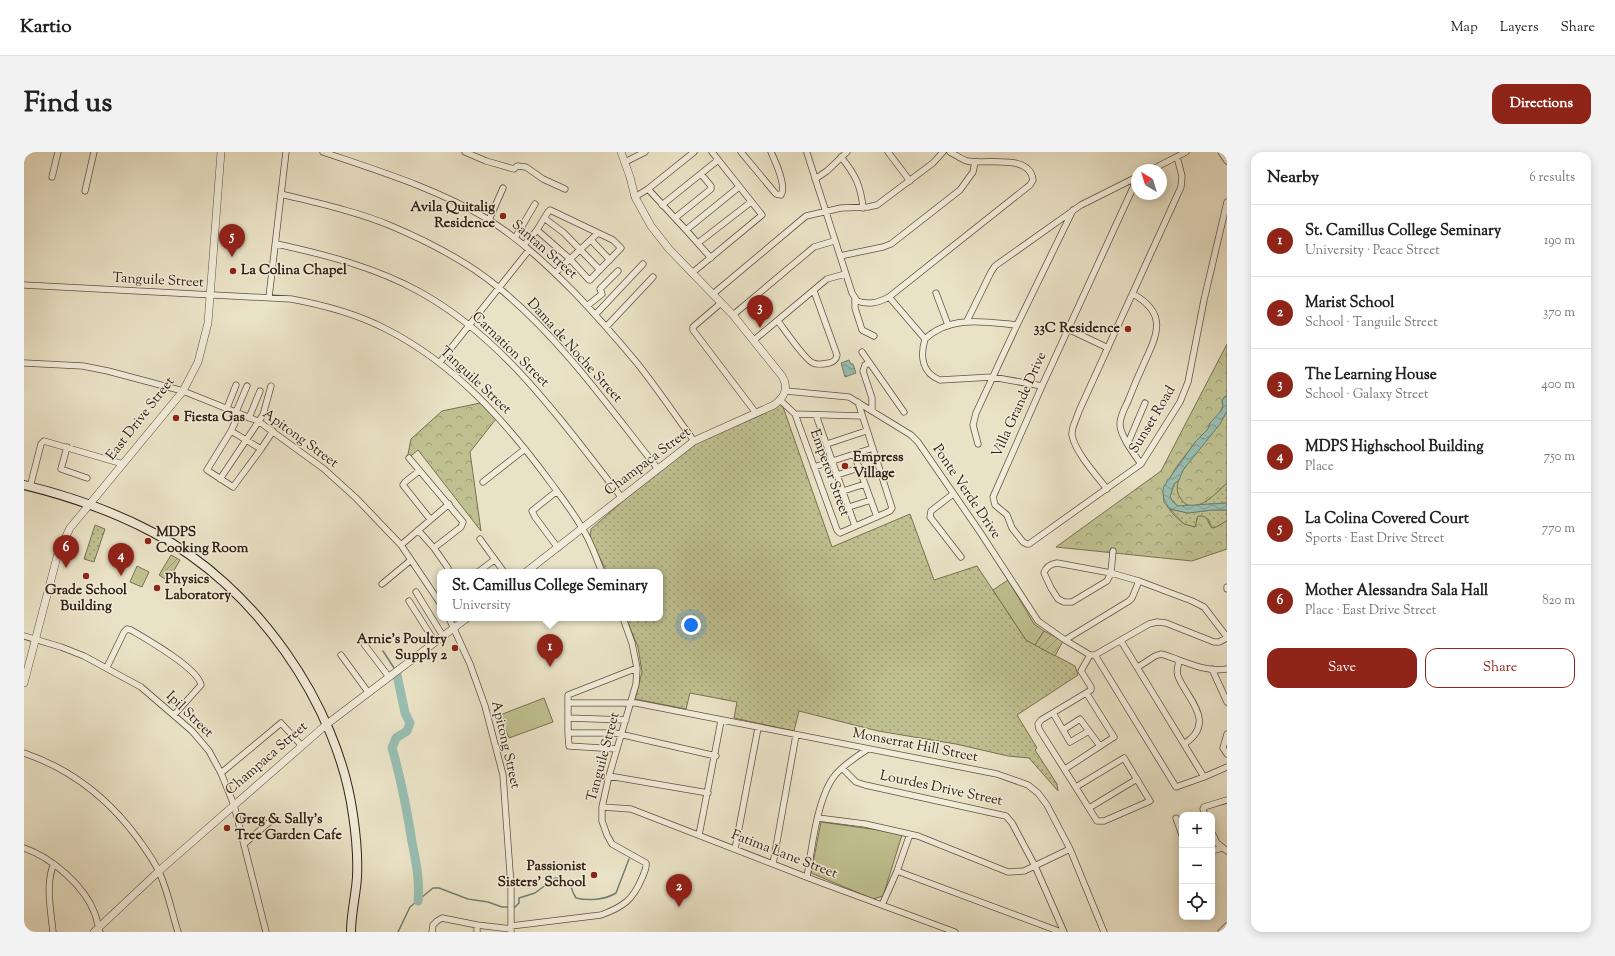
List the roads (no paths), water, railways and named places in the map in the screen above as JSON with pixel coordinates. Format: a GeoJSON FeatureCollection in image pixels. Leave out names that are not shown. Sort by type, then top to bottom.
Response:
{"type":"FeatureCollection","features":[{"type":"Feature","properties":{"kind":"main road"},"geometry":{"type":"LineString","coordinates":[[27,486],[105,510],[165,539],[206,567],[234,592],[273,635],[296,667],[327,724],[338,755],[350,800],[354,822],[357,877],[351,932]]}},
{"type":"Feature","properties":{"kind":"street"},"geometry":{"type":"LineString","coordinates":[[52,177],[58,152]]}},
{"type":"Feature","properties":{"kind":"street"},"geometry":{"type":"LineString","coordinates":[[84,191],[94,152]]}},
{"type":"Feature","properties":{"kind":"street","name":"East Drive Street"},"geometry":{"type":"LineString","coordinates":[[24,683],[58,553],[70,528],[183,391],[198,362],[208,323],[221,152]]}},
{"type":"Feature","properties":{"kind":"street"},"geometry":{"type":"LineString","coordinates":[[271,297],[286,152]]}},
{"type":"Feature","properties":{"kind":"street","name":"Santan Street"},"geometry":{"type":"LineString","coordinates":[[323,152],[411,183],[457,203],[488,220],[524,245],[555,273],[606,327],[637,364],[694,441]]}},
{"type":"Feature","properties":{"kind":"street"},"geometry":{"type":"LineString","coordinates":[[465,152],[504,167],[514,169],[517,166],[526,167],[543,179],[565,188]]}},
{"type":"Feature","properties":{"kind":"street"},"geometry":{"type":"LineString","coordinates":[[621,152],[635,197],[651,226],[669,249],[713,294],[754,340],[782,376],[786,383],[786,391]]}},
{"type":"Feature","properties":{"kind":"street"},"geometry":{"type":"LineString","coordinates":[[625,162],[645,152]]}},
{"type":"Feature","properties":{"kind":"street"},"geometry":{"type":"LineString","coordinates":[[635,197],[648,190],[694,152]]}},
{"type":"Feature","properties":{"kind":"street"},"geometry":{"type":"LineString","coordinates":[[692,273],[761,217],[762,214],[712,152]]}},
{"type":"Feature","properties":{"kind":"street"},"geometry":{"type":"LineString","coordinates":[[741,152],[776,194],[782,195],[783,189],[779,170],[771,152]]}},
{"type":"Feature","properties":{"kind":"street"},"geometry":{"type":"LineString","coordinates":[[815,179],[847,152]]}},
{"type":"Feature","properties":{"kind":"street"},"geometry":{"type":"LineString","coordinates":[[888,152],[910,181]]}},
{"type":"Feature","properties":{"kind":"street"},"geometry":{"type":"LineString","coordinates":[[713,294],[799,220],[806,216],[841,208],[863,208],[877,206],[933,163],[943,152]]}},
{"type":"Feature","properties":{"kind":"street"},"geometry":{"type":"LineString","coordinates":[[855,299],[864,303],[876,303],[889,297],[1030,185],[1033,180],[1032,173],[1028,168],[1018,163],[975,162],[962,159],[950,152]]}},
{"type":"Feature","properties":{"kind":"street"},"geometry":{"type":"LineString","coordinates":[[1163,164],[1186,152]]}},
{"type":"Feature","properties":{"kind":"street"},"geometry":{"type":"LineString","coordinates":[[1221,152],[1227,161]]}},
{"type":"Feature","properties":{"kind":"street"},"geometry":{"type":"LineString","coordinates":[[807,153],[834,241],[855,299],[855,308],[862,330],[874,336]]}},
{"type":"Feature","properties":{"kind":"street"},"geometry":{"type":"LineString","coordinates":[[842,157],[850,168],[859,186],[863,208]]}},
{"type":"Feature","properties":{"kind":"street"},"geometry":{"type":"LineString","coordinates":[[1107,489],[1082,458],[1072,436],[1079,411],[1181,187],[1182,176],[1177,157]]}},
{"type":"Feature","properties":{"kind":"street"},"geometry":{"type":"LineString","coordinates":[[662,205],[718,160]]}},
{"type":"Feature","properties":{"kind":"street"},"geometry":{"type":"LineString","coordinates":[[840,256],[883,248],[891,244],[960,190],[973,172],[975,162]]}},
{"type":"Feature","properties":{"kind":"street"},"geometry":{"type":"LineString","coordinates":[[674,218],[711,189],[711,186],[701,174]]}},
{"type":"Feature","properties":{"kind":"street"},"geometry":{"type":"LineString","coordinates":[[967,321],[995,266],[1088,200],[1131,181]]}},
{"type":"Feature","properties":{"kind":"street"},"geometry":{"type":"LineString","coordinates":[[686,230],[739,187]]}},
{"type":"Feature","properties":{"kind":"street"},"geometry":{"type":"LineString","coordinates":[[488,220],[503,188]]}},
{"type":"Feature","properties":{"kind":"street"},"geometry":{"type":"LineString","coordinates":[[648,190],[711,258]]}},
{"type":"Feature","properties":{"kind":"street","name":"Villa Grande Drive"},"geometry":{"type":"LineString","coordinates":[[1030,544],[1023,542],[1012,528],[1007,515],[995,505],[993,497],[1131,191]]}},
{"type":"Feature","properties":{"kind":"street","name":"Dama de Noche Street"},"geometry":{"type":"LineString","coordinates":[[281,194],[332,207],[388,224],[439,249],[473,269],[498,287],[534,320],[592,384],[658,470]]}},
{"type":"Feature","properties":{"kind":"street"},"geometry":{"type":"LineString","coordinates":[[698,243],[751,202]]}},
{"type":"Feature","properties":{"kind":"street","name":"Sunset Road"},"geometry":{"type":"LineString","coordinates":[[1030,544],[1141,464],[1170,420],[1185,392],[1204,300],[1227,202]]}},
{"type":"Feature","properties":{"kind":"street"},"geometry":{"type":"LineString","coordinates":[[515,238],[535,204]]}},
{"type":"Feature","properties":{"kind":"street"},"geometry":{"type":"LineString","coordinates":[[524,245],[537,230],[550,210],[613,240],[620,246],[620,250],[589,280],[570,259],[537,230]]}},
{"type":"Feature","properties":{"kind":"street"},"geometry":{"type":"LineString","coordinates":[[978,444],[974,422],[992,377],[1073,210]]}},
{"type":"Feature","properties":{"kind":"street"},"geometry":{"type":"LineString","coordinates":[[544,218],[564,233],[600,270]]}},
{"type":"Feature","properties":{"kind":"street"},"geometry":{"type":"LineString","coordinates":[[555,273],[598,233]]}},
{"type":"Feature","properties":{"kind":"street"},"geometry":{"type":"LineString","coordinates":[[591,240],[610,260]]}},
{"type":"Feature","properties":{"kind":"street"},"geometry":{"type":"LineString","coordinates":[[733,316],[814,247],[834,241]]}},
{"type":"Feature","properties":{"kind":"street","name":"Carnation Street"},"geometry":{"type":"LineString","coordinates":[[276,244],[323,254],[369,268],[420,292],[469,325],[515,368],[535,390],[560,419],[622,498]]}},
{"type":"Feature","properties":{"kind":"street"},"geometry":{"type":"LineString","coordinates":[[440,362],[498,287],[529,250]]}},
{"type":"Feature","properties":{"kind":"street"},"geometry":{"type":"LineString","coordinates":[[595,315],[643,264]]}},
{"type":"Feature","properties":{"kind":"street"},"geometry":{"type":"LineString","coordinates":[[587,306],[602,294],[600,289],[618,271]]}},
{"type":"Feature","properties":{"kind":"street"},"geometry":{"type":"LineString","coordinates":[[754,340],[827,279],[845,274]]}},
{"type":"Feature","properties":{"kind":"street"},"geometry":{"type":"LineString","coordinates":[[606,327],[654,277]]}},
{"type":"Feature","properties":{"kind":"street","name":"Tanguile Street"},"geometry":{"type":"LineString","coordinates":[[24,285],[271,297],[314,303],[366,320],[396,334],[440,362],[487,405],[510,430],[557,491],[583,529],[601,569]]}},
{"type":"Feature","properties":{"kind":"street"},"geometry":{"type":"LineString","coordinates":[[778,321],[812,363],[831,363],[834,361],[837,355],[814,291]]}},
{"type":"Feature","properties":{"kind":"street"},"geometry":{"type":"LineString","coordinates":[[936,293],[948,325]]}},
{"type":"Feature","properties":{"kind":"street"},"geometry":{"type":"LineString","coordinates":[[1133,294],[1141,298],[1149,306],[1155,315],[1157,327],[1154,340],[1120,422],[1128,444],[1141,464]]}},
{"type":"Feature","properties":{"kind":"street"},"geometry":{"type":"LineString","coordinates":[[889,297],[925,339]]}},
{"type":"Feature","properties":{"kind":"street"},"geometry":{"type":"LineString","coordinates":[[721,303],[693,327],[693,330],[756,413]]}},
{"type":"Feature","properties":{"kind":"street"},"geometry":{"type":"LineString","coordinates":[[1017,325],[967,321],[948,325],[925,339],[922,353],[924,367],[932,377],[940,380],[992,377],[1042,386]]}},
{"type":"Feature","properties":{"kind":"street"},"geometry":{"type":"LineString","coordinates":[[1068,329],[1108,348]]}},
{"type":"Feature","properties":{"kind":"street"},"geometry":{"type":"LineString","coordinates":[[862,352],[904,412]]}},
{"type":"Feature","properties":{"kind":"street","name":"Apitong Street"},"geometry":{"type":"LineString","coordinates":[[24,363],[83,366],[108,371],[183,391],[258,421],[324,469],[356,498],[400,545],[437,598]]}},
{"type":"Feature","properties":{"kind":"street"},"geometry":{"type":"LineString","coordinates":[[869,363],[865,365],[863,371],[872,398],[872,411]]}},
{"type":"Feature","properties":{"kind":"street"},"geometry":{"type":"LineString","coordinates":[[227,408],[236,385]]}},
{"type":"Feature","properties":{"kind":"street"},"geometry":{"type":"LineString","coordinates":[[247,386],[231,431],[207,470],[234,487],[272,431]]}},
{"type":"Feature","properties":{"kind":"street"},"geometry":{"type":"LineString","coordinates":[[220,479],[263,415],[271,386]]}},
{"type":"Feature","properties":{"kind":"street"},"geometry":{"type":"LineString","coordinates":[[249,418],[260,391]]}},
{"type":"Feature","properties":{"kind":"street","name":"Champaca Street"},"geometry":{"type":"LineString","coordinates":[[530,569],[694,441],[774,405],[780,400],[786,391]]}},
{"type":"Feature","properties":{"kind":"street","name":"Ponte Verde Drive"},"geometry":{"type":"LineString","coordinates":[[786,391],[843,395],[858,402],[903,429],[914,439],[953,494],[1038,621],[1065,640],[1093,655]]}},
{"type":"Feature","properties":{"kind":"street","name":"Emperor Street"},"geometry":{"type":"LineString","coordinates":[[780,400],[795,414],[837,530],[840,533],[890,511],[892,506],[866,431],[858,402]]}},
{"type":"Feature","properties":{"kind":"street"},"geometry":{"type":"LineString","coordinates":[[1128,444],[1145,403]]}},
{"type":"Feature","properties":{"kind":"street"},"geometry":{"type":"LineString","coordinates":[[795,414],[862,416]]}},
{"type":"Feature","properties":{"kind":"street"},"geometry":{"type":"LineString","coordinates":[[816,415],[855,526]]}},
{"type":"Feature","properties":{"kind":"street"},"geometry":{"type":"LineString","coordinates":[[231,431],[261,449]]}},
{"type":"Feature","properties":{"kind":"street"},"geometry":{"type":"LineString","coordinates":[[827,444],[866,431]]}},
{"type":"Feature","properties":{"kind":"street"},"geometry":{"type":"LineString","coordinates":[[27,486],[42,442],[66,447],[124,464]]}},
{"type":"Feature","properties":{"kind":"street"},"geometry":{"type":"LineString","coordinates":[[66,447],[61,469],[87,478]]}},
{"type":"Feature","properties":{"kind":"street"},"geometry":{"type":"LineString","coordinates":[[814,467],[873,448]]}},
{"type":"Feature","properties":{"kind":"street"},"geometry":{"type":"LineString","coordinates":[[483,482],[525,449]]}},
{"type":"Feature","properties":{"kind":"street"},"geometry":{"type":"LineString","coordinates":[[854,454],[877,517]]}},
{"type":"Feature","properties":{"kind":"street"},"geometry":{"type":"LineString","coordinates":[[409,458],[463,522],[463,524],[434,548]]}},
{"type":"Feature","properties":{"kind":"street"},"geometry":{"type":"LineString","coordinates":[[837,475],[859,468]]}},
{"type":"Feature","properties":{"kind":"street"},"geometry":{"type":"LineString","coordinates":[[419,471],[405,482],[404,485],[430,519]]}},
{"type":"Feature","properties":{"kind":"street"},"geometry":{"type":"LineString","coordinates":[[843,491],[865,484]]}},
{"type":"Feature","properties":{"kind":"street"},"geometry":{"type":"LineString","coordinates":[[557,491],[532,511],[558,548]]}},
{"type":"Feature","properties":{"kind":"street"},"geometry":{"type":"LineString","coordinates":[[953,494],[931,511],[930,517],[961,557]]}},
{"type":"Feature","properties":{"kind":"street"},"geometry":{"type":"LineString","coordinates":[[849,507],[871,500]]}},
{"type":"Feature","properties":{"kind":"street"},"geometry":{"type":"LineString","coordinates":[[400,545],[449,504]]}},
{"type":"Feature","properties":{"kind":"street"},"geometry":{"type":"LineString","coordinates":[[418,530],[434,548],[448,568]]}},
{"type":"Feature","properties":{"kind":"street"},"geometry":{"type":"LineString","coordinates":[[480,539],[501,569]]}},
{"type":"Feature","properties":{"kind":"street"},"geometry":{"type":"LineString","coordinates":[[1076,787],[1124,758],[1150,802],[1101,822],[1097,821],[1039,729],[1038,724],[1041,720],[1087,694],[1091,690],[1091,687],[1081,671],[1093,655],[1121,641],[1149,624],[1157,622],[1166,623],[1214,642],[1219,642],[1227,638],[1201,605],[1139,581],[1111,573],[1053,564],[1045,570],[1045,576],[1058,599],[1066,603],[1076,601],[1106,582],[1111,573],[1113,551]]}},
{"type":"Feature","properties":{"kind":"street"},"geometry":{"type":"LineString","coordinates":[[382,584],[411,560]]}},
{"type":"Feature","properties":{"kind":"street"},"geometry":{"type":"LineString","coordinates":[[482,569],[494,560]]}},
{"type":"Feature","properties":{"kind":"street"},"geometry":{"type":"LineString","coordinates":[[1065,640],[1129,601],[1135,593],[1139,581]]}},
{"type":"Feature","properties":{"kind":"street"},"geometry":{"type":"LineString","coordinates":[[416,592],[443,636]]}},
{"type":"Feature","properties":{"kind":"street"},"geometry":{"type":"LineString","coordinates":[[409,601],[435,642]]}},
{"type":"Feature","properties":{"kind":"street","name":"Apitong Street"},"geometry":{"type":"LineString","coordinates":[[450,621],[470,664],[485,706],[503,775],[508,839],[511,929]]}},
{"type":"Feature","properties":{"kind":"street","name":"Champaca Street"},"geometry":{"type":"LineString","coordinates":[[98,931],[159,871],[327,724],[463,621]]}},
{"type":"Feature","properties":{"kind":"street","name":"Tanguile Street"},"geometry":{"type":"LineString","coordinates":[[511,929],[601,914],[619,908],[633,896],[638,888],[646,864],[645,862],[612,844],[602,821],[602,807],[609,776],[624,720],[631,703],[636,684],[637,668],[632,643],[623,621]]}},
{"type":"Feature","properties":{"kind":"street"},"geometry":{"type":"LineString","coordinates":[[106,667],[124,632],[127,630],[131,630],[165,650],[192,672],[201,682],[201,685],[174,715]]}},
{"type":"Feature","properties":{"kind":"street","name":"Ipil Street"},"geometry":{"type":"LineString","coordinates":[[24,636],[74,652],[106,667],[142,687],[192,732],[209,751],[221,773],[234,805],[266,932]]}},
{"type":"Feature","properties":{"kind":"street"},"geometry":{"type":"LineString","coordinates":[[1121,641],[1204,777]]}},
{"type":"Feature","properties":{"kind":"street"},"geometry":{"type":"LineString","coordinates":[[364,644],[389,676]]}},
{"type":"Feature","properties":{"kind":"street"},"geometry":{"type":"LineString","coordinates":[[341,655],[368,692]]}},
{"type":"Feature","properties":{"kind":"street"},"geometry":{"type":"LineString","coordinates":[[1093,655],[1175,786],[1179,787],[1227,767]]}},
{"type":"Feature","properties":{"kind":"street"},"geometry":{"type":"LineString","coordinates":[[1138,667],[1158,655],[1164,655],[1179,661],[1212,669],[1227,669]]}},
{"type":"Feature","properties":{"kind":"street"},"geometry":{"type":"LineString","coordinates":[[1179,661],[1177,671],[1178,677],[1193,701],[1199,716],[1196,733],[1184,744]]}},
{"type":"Feature","properties":{"kind":"street"},"geometry":{"type":"LineString","coordinates":[[617,749],[572,747],[568,744],[568,695],[637,668]]}},
{"type":"Feature","properties":{"kind":"street"},"geometry":{"type":"LineString","coordinates":[[1212,669],[1227,702]]}},
{"type":"Feature","properties":{"kind":"street"},"geometry":{"type":"LineString","coordinates":[[1065,769],[1114,737],[1087,694]]}},
{"type":"Feature","properties":{"kind":"street","name":"Monserrat Hill Street"},"geometry":{"type":"LineString","coordinates":[[568,711],[631,703],[997,774],[1023,782],[1033,788],[1047,805],[1070,849],[1104,932]]}},
{"type":"Feature","properties":{"kind":"street"},"geometry":{"type":"LineString","coordinates":[[568,711],[624,720]]}},
{"type":"Feature","properties":{"kind":"street"},"geometry":{"type":"LineString","coordinates":[[1053,713],[1070,742],[1089,731]]}},
{"type":"Feature","properties":{"kind":"street"},"geometry":{"type":"LineString","coordinates":[[1063,730],[1080,719],[1100,746]]}},
{"type":"Feature","properties":{"kind":"street"},"geometry":{"type":"LineString","coordinates":[[699,835],[716,756],[721,721]]}},
{"type":"Feature","properties":{"kind":"street"},"geometry":{"type":"LineString","coordinates":[[221,773],[281,723],[302,746]]}},
{"type":"Feature","properties":{"kind":"street"},"geometry":{"type":"LineString","coordinates":[[735,849],[758,728]]}},
{"type":"Feature","properties":{"kind":"street"},"geometry":{"type":"LineString","coordinates":[[568,733],[615,733],[716,756]]}},
{"type":"Feature","properties":{"kind":"street"},"geometry":{"type":"LineString","coordinates":[[1227,734],[1224,748],[1227,754]]}},
{"type":"Feature","properties":{"kind":"street"},"geometry":{"type":"LineString","coordinates":[[773,864],[796,735]]}},
{"type":"Feature","properties":{"kind":"street"},"geometry":{"type":"LineString","coordinates":[[807,877],[818,818],[830,781],[842,768],[868,749]]}},
{"type":"Feature","properties":{"kind":"street"},"geometry":{"type":"LineString","coordinates":[[24,753],[57,766],[76,778],[108,803],[129,826],[159,871],[178,932]]}},
{"type":"Feature","properties":{"kind":"street","name":"Lourdes Drive Street"},"geometry":{"type":"LineString","coordinates":[[842,768],[856,782],[865,785],[1005,815],[1012,823],[1035,866],[1062,932]]}},
{"type":"Feature","properties":{"kind":"street"},"geometry":{"type":"LineString","coordinates":[[609,776],[708,793]]}},
{"type":"Feature","properties":{"kind":"street"},"geometry":{"type":"LineString","coordinates":[[1089,808],[1137,779]]}},
{"type":"Feature","properties":{"kind":"street"},"geometry":{"type":"LineString","coordinates":[[1204,812],[1204,807],[1227,800]]}},
{"type":"Feature","properties":{"kind":"street","name":"Fatima Lane Street"},"geometry":{"type":"LineString","coordinates":[[602,807],[631,809],[955,932]]}},
{"type":"Feature","properties":{"kind":"street"},"geometry":{"type":"LineString","coordinates":[[244,844],[274,818]]}},
{"type":"Feature","properties":{"kind":"street"},"geometry":{"type":"LineString","coordinates":[[818,818],[865,824],[925,838],[1008,872],[1020,872],[1070,849]]}},
{"type":"Feature","properties":{"kind":"street"},"geometry":{"type":"LineString","coordinates":[[1176,818],[1179,826]]}},
{"type":"Feature","properties":{"kind":"street"},"geometry":{"type":"LineString","coordinates":[[882,905],[897,871],[910,834]]}},
{"type":"Feature","properties":{"kind":"street"},"geometry":{"type":"LineString","coordinates":[[1215,839],[1224,849]]}},
{"type":"Feature","properties":{"kind":"street"},"geometry":{"type":"LineString","coordinates":[[24,848],[43,856],[72,879],[85,895],[95,913],[98,931]]}},
{"type":"Feature","properties":{"kind":"street"},"geometry":{"type":"LineString","coordinates":[[53,932],[50,875],[54,864]]}},
{"type":"Feature","properties":{"kind":"street"},"geometry":{"type":"LineString","coordinates":[[897,871],[1062,932]]}},
{"type":"Feature","properties":{"kind":"street"},"geometry":{"type":"LineString","coordinates":[[432,932],[433,925],[442,918],[477,925],[511,929]]}},
{"type":"Feature","properties":{"kind":"street"},"geometry":{"type":"LineString","coordinates":[[477,925],[477,932]]}},
{"type":"Feature","properties":{"kind":"water"},"geometry":{"type":"Polygon","coordinates":[[[849,360],[851,364],[853,364],[856,373],[845,377],[841,363],[849,360]]]}},
{"type":"Feature","properties":{"kind":"water"},"geometry":{"type":"Polygon","coordinates":[[[1227,396],[1227,411],[1220,424],[1183,470],[1179,480],[1174,484],[1170,497],[1178,506],[1227,503],[1227,510],[1188,513],[1170,509],[1164,498],[1164,486],[1196,441],[1208,429],[1210,423],[1221,411],[1223,406],[1222,400],[1227,396]]]}},
{"type":"Feature","properties":{"kind":"waterway"},"geometry":{"type":"LineString","coordinates":[[383,651],[394,668]]}},
{"type":"Feature","properties":{"kind":"waterway"},"geometry":{"type":"LineString","coordinates":[[397,675],[405,713],[410,723],[407,731],[396,738],[392,748],[404,795],[416,864],[418,901]]}},
{"type":"Feature","properties":{"kind":"waterway"},"geometry":{"type":"LineString","coordinates":[[398,932],[410,907],[433,888],[439,888],[468,899],[488,902],[502,907],[515,907],[519,903],[519,898],[535,893],[555,878],[566,880],[570,884],[576,898],[596,899],[607,897],[616,893],[629,859]]}},
{"type":"Feature","properties":{"kind":"place","name":"Avila Quitalig Residence"},"geometry":{"type":"Point","coordinates":[503,216]}},
{"type":"Feature","properties":{"kind":"place","name":"La Colina Covered Court"},"geometry":{"type":"Point","coordinates":[232,257]}},
{"type":"Feature","properties":{"kind":"place","name":"La Colina Chapel"},"geometry":{"type":"Point","coordinates":[233,271]}},
{"type":"Feature","properties":{"kind":"place","name":"The Learning House"},"geometry":{"type":"Point","coordinates":[760,328]}},
{"type":"Feature","properties":{"kind":"place","name":"33C Residence"},"geometry":{"type":"Point","coordinates":[1128,329]}},
{"type":"Feature","properties":{"kind":"place","name":"Fiesta Gas"},"geometry":{"type":"Point","coordinates":[176,418]}},
{"type":"Feature","properties":{"kind":"place","name":"Empress Village"},"geometry":{"type":"Point","coordinates":[845,466]}},
{"type":"Feature","properties":{"kind":"place","name":"MDPS Cooking Room"},"geometry":{"type":"Point","coordinates":[148,541]}},
{"type":"Feature","properties":{"kind":"place","name":"Mother Alessandra Sala Hall"},"geometry":{"type":"Point","coordinates":[66,568]}},
{"type":"Feature","properties":{"kind":"place","name":"Grade School Building"},"geometry":{"type":"Point","coordinates":[86,576]}},
{"type":"Feature","properties":{"kind":"place","name":"MDPS Highschool Building"},"geometry":{"type":"Point","coordinates":[121,576]}},
{"type":"Feature","properties":{"kind":"place","name":"Physics Laboratory"},"geometry":{"type":"Point","coordinates":[157,588]}},
{"type":"Feature","properties":{"kind":"place","name":"Arnie's Poultry Supply 2"},"geometry":{"type":"Point","coordinates":[455,648]}},
{"type":"Feature","properties":{"kind":"place","name":"St. Camillus College Seminary"},"geometry":{"type":"Point","coordinates":[550,667]}},
{"type":"Feature","properties":{"kind":"place","name":"Greg & Sally's Tree Garden Cafe"},"geometry":{"type":"Point","coordinates":[227,828]}},
{"type":"Feature","properties":{"kind":"place","name":"Passionist Sisters' School"},"geometry":{"type":"Point","coordinates":[594,875]}},
{"type":"Feature","properties":{"kind":"place","name":"Marist School"},"geometry":{"type":"Point","coordinates":[679,907]}}]}
